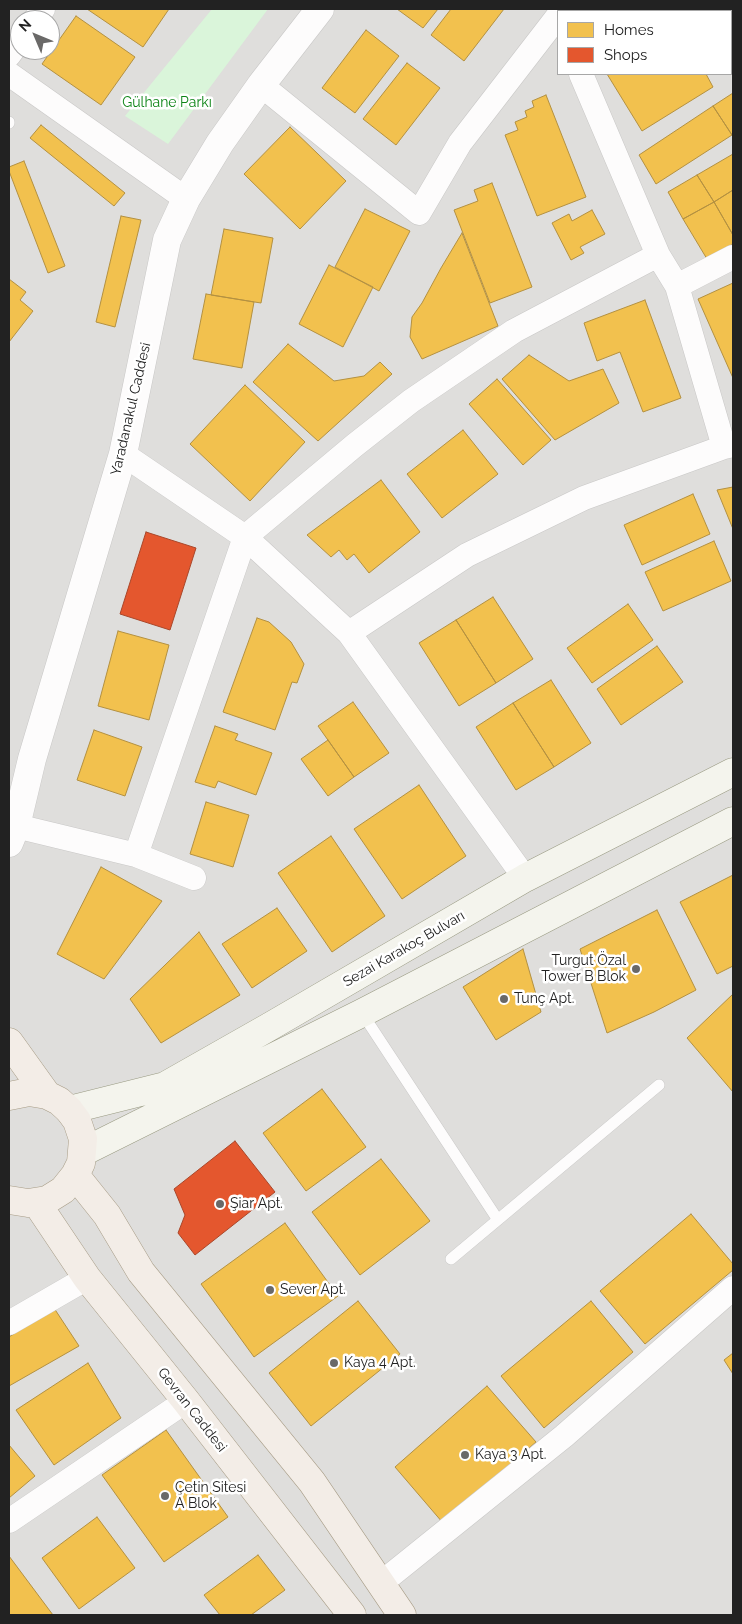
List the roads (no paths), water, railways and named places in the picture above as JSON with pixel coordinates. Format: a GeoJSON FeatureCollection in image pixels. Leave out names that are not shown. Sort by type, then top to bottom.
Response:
{"type":"FeatureCollection","features":[{"type":"Feature","properties":{"kind":"main road","name":"Sezai Karakoç Bulvarı"},"geometry":{"type":"LineString","coordinates":[[58,1102],[165,1086],[525,878],[733,772]]}},
{"type":"Feature","properties":{"kind":"main road"},"geometry":{"type":"LineString","coordinates":[[79,1164],[362,1013],[733,821]]}},
{"type":"Feature","properties":{"kind":"main road"},"geometry":{"type":"LineString","coordinates":[[9,1042],[58,1102],[77,1121],[83,1139],[79,1164],[63,1190],[46,1200],[20,1204]]}},
{"type":"Feature","properties":{"kind":"main road"},"geometry":{"type":"LineString","coordinates":[[9,1096],[30,1092],[58,1102]]}},
{"type":"Feature","properties":{"kind":"main road"},"geometry":{"type":"LineString","coordinates":[[79,1164],[141,1272],[312,1482],[380,1584],[397,1614]]}},
{"type":"Feature","properties":{"kind":"main road","name":"Gevran Caddesi"},"geometry":{"type":"LineString","coordinates":[[20,1204],[87,1278],[186,1401],[352,1615]]}},
{"type":"Feature","properties":{"kind":"street","name":"Yaradanakul Caddesi"},"geometry":{"type":"LineString","coordinates":[[12,834],[32,759],[123,454],[167,240],[186,199],[220,143],[261,85],[320,9]]}},
{"type":"Feature","properties":{"kind":"street"},"geometry":{"type":"LineString","coordinates":[[261,85],[419,213],[460,142],[557,15]]}},
{"type":"Feature","properties":{"kind":"street"},"geometry":{"type":"LineString","coordinates":[[9,74],[186,199]]}},
{"type":"Feature","properties":{"kind":"street"},"geometry":{"type":"LineString","coordinates":[[349,633],[467,556],[584,498],[729,446],[677,286],[658,255],[581,75]]}},
{"type":"Feature","properties":{"kind":"street"},"geometry":{"type":"LineString","coordinates":[[136,855],[245,537],[411,401],[514,331],[658,255]]}},
{"type":"Feature","properties":{"kind":"street"},"geometry":{"type":"LineString","coordinates":[[677,286],[733,257]]}},
{"type":"Feature","properties":{"kind":"street"},"geometry":{"type":"LineString","coordinates":[[123,454],[245,537],[349,633],[525,878]]}},
{"type":"Feature","properties":{"kind":"street"},"geometry":{"type":"LineString","coordinates":[[9,790],[32,759]]}},
{"type":"Feature","properties":{"kind":"street"},"geometry":{"type":"LineString","coordinates":[[12,834],[136,855],[194,878]]}},
{"type":"Feature","properties":{"kind":"street"},"geometry":{"type":"LineString","coordinates":[[9,1323],[87,1278]]}},
{"type":"Feature","properties":{"kind":"street"},"geometry":{"type":"LineString","coordinates":[[380,1584],[564,1436],[733,1288]]}},
{"type":"Feature","properties":{"kind":"street"},"geometry":{"type":"LineString","coordinates":[[9,1520],[186,1401]]}},
{"type":"Feature","properties":{"kind":"lane"},"geometry":{"type":"LineString","coordinates":[[362,1013],[498,1220]]}},
{"type":"Feature","properties":{"kind":"lane"},"geometry":{"type":"LineString","coordinates":[[451,1259],[659,1085]]}},
{"type":"Feature","properties":{"kind":"place","name":"Turgut Özal Tower B Blok"},"geometry":{"type":"Point","coordinates":[636,969]}},
{"type":"Feature","properties":{"kind":"place","name":"Tunç Apt."},"geometry":{"type":"Point","coordinates":[504,999]}},
{"type":"Feature","properties":{"kind":"place","name":"Şiar Apt."},"geometry":{"type":"Point","coordinates":[220,1204]}},
{"type":"Feature","properties":{"kind":"place","name":"Sever Apt."},"geometry":{"type":"Point","coordinates":[270,1290]}},
{"type":"Feature","properties":{"kind":"place","name":"Kaya 4 Apt."},"geometry":{"type":"Point","coordinates":[334,1363]}},
{"type":"Feature","properties":{"kind":"place","name":"Kaya 3 Apt."},"geometry":{"type":"Point","coordinates":[465,1455]}},
{"type":"Feature","properties":{"kind":"place","name":"Çetin Sitesi A Blok"},"geometry":{"type":"Point","coordinates":[165,1496]}},
{"type":"Feature","properties":{"kind":"park label","name":"Gülhane Parkı"},"geometry":{"type":"Point","coordinates":[167,103]}}]}
